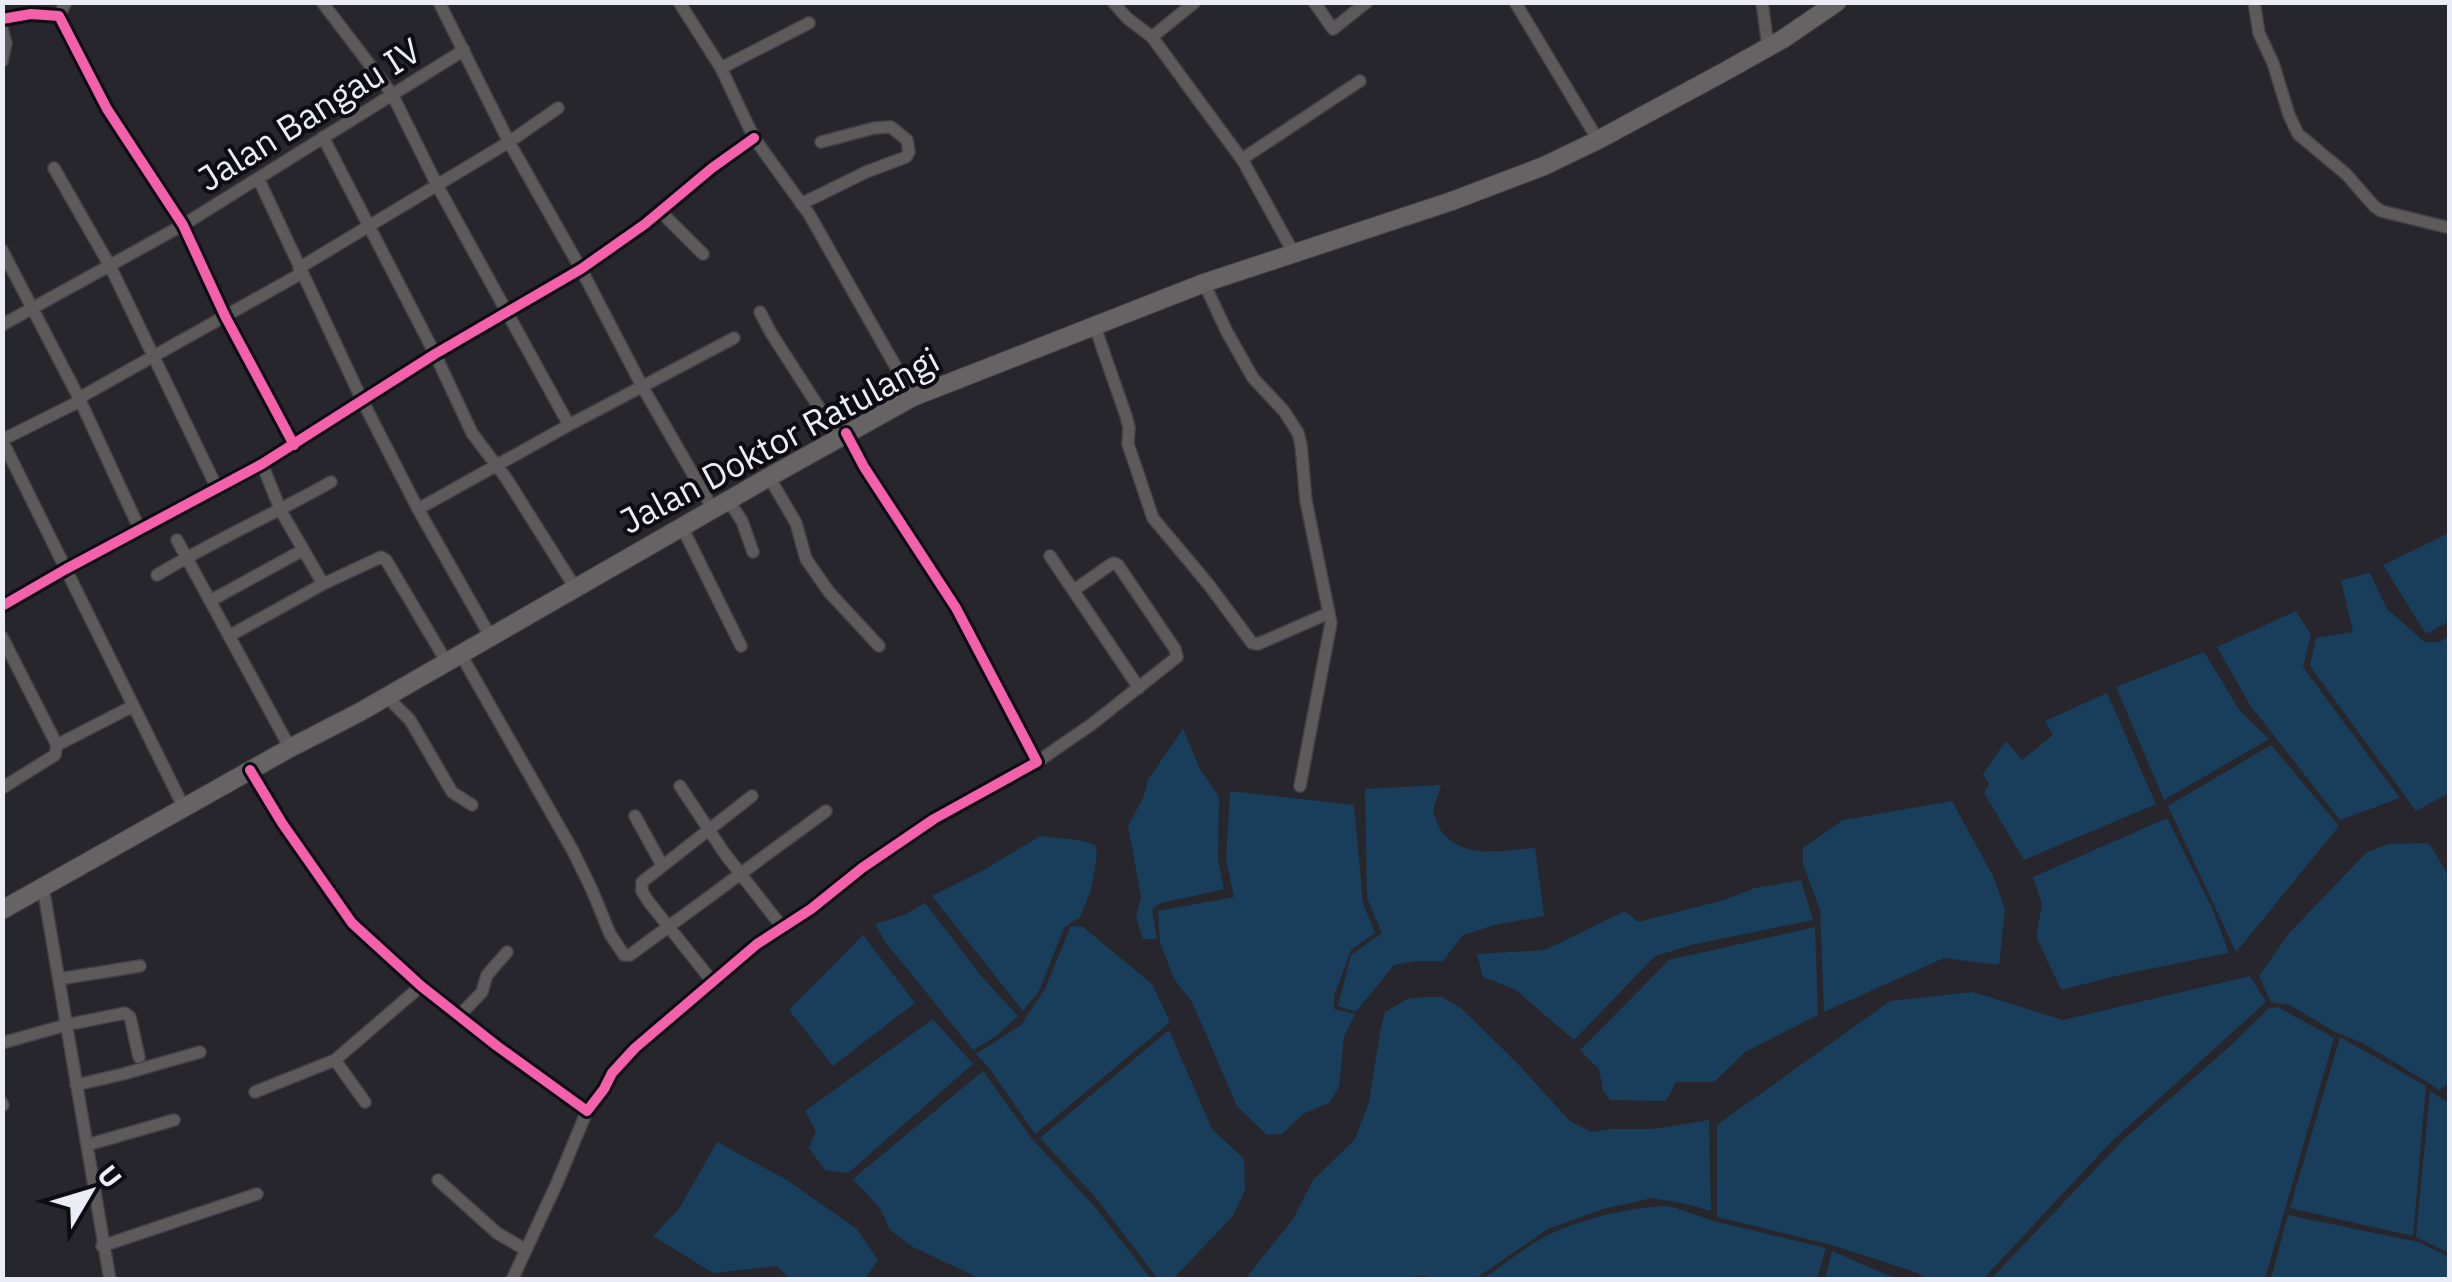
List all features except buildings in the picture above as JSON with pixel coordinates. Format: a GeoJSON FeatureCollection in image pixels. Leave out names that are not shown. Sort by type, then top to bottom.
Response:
{"type":"FeatureCollection","features":[{"type":"Feature","properties":{"kind":"highway","name":"Jalan Doktor Ratulangi"},"geometry":{"type":"LineString","coordinates":[[2,910],[360,712],[912,397],[1204,283],[1452,202],[1544,166],[1768,47],[1836,2]]}},
{"type":"Feature","properties":{"kind":"street"},"geometry":{"type":"LineString","coordinates":[[59,16],[66,2]]}},
{"type":"Feature","properties":{"kind":"street"},"geometry":{"type":"LineString","coordinates":[[322,2],[392,94],[437,185],[569,425]]}},
{"type":"Feature","properties":{"kind":"street"},"geometry":{"type":"LineString","coordinates":[[439,2],[509,142],[642,386],[721,505],[742,521],[752,552]]}},
{"type":"Feature","properties":{"kind":"street"},"geometry":{"type":"LineString","coordinates":[[679,2],[721,68],[754,138],[802,204],[912,397]]}},
{"type":"Feature","properties":{"kind":"street"},"geometry":{"type":"LineString","coordinates":[[1113,2],[1152,38],[1242,159],[1293,252]]}},
{"type":"Feature","properties":{"kind":"street"},"geometry":{"type":"LineString","coordinates":[[1152,38],[1178,7],[1195,2]]}},
{"type":"Feature","properties":{"kind":"street"},"geometry":{"type":"LineString","coordinates":[[1314,2],[1333,29],[1366,2]]}},
{"type":"Feature","properties":{"kind":"street"},"geometry":{"type":"LineString","coordinates":[[1516,2],[1598,140]]}},
{"type":"Feature","properties":{"kind":"street"},"geometry":{"type":"LineString","coordinates":[[1762,2],[1768,47]]}},
{"type":"Feature","properties":{"kind":"street"},"geometry":{"type":"LineString","coordinates":[[2254,2],[2259,33],[2298,134],[2338,166],[2374,206],[2450,228]]}},
{"type":"Feature","properties":{"kind":"street"},"geometry":{"type":"LineString","coordinates":[[2,20],[31,14],[59,16]]}},
{"type":"Feature","properties":{"kind":"street"},"geometry":{"type":"LineString","coordinates":[[59,16],[107,109],[183,225],[225,316],[294,445]]}},
{"type":"Feature","properties":{"kind":"street"},"geometry":{"type":"LineString","coordinates":[[721,68],[809,24]]}},
{"type":"Feature","properties":{"kind":"street"},"geometry":{"type":"LineString","coordinates":[[2,29],[6,43],[2,61]]}},
{"type":"Feature","properties":{"kind":"street","name":"Jalan Bangau IV"},"geometry":{"type":"LineString","coordinates":[[2,325],[183,225],[464,50]]}},
{"type":"Feature","properties":{"kind":"street"},"geometry":{"type":"LineString","coordinates":[[1242,159],[1360,81]]}},
{"type":"Feature","properties":{"kind":"street"},"geometry":{"type":"LineString","coordinates":[[184,808],[2,440],[225,316],[558,108]]}},
{"type":"Feature","properties":{"kind":"street"},"geometry":{"type":"LineString","coordinates":[[802,204],[909,152],[907,140],[890,127],[821,142]]}},
{"type":"Feature","properties":{"kind":"street"},"geometry":{"type":"LineString","coordinates":[[323,138],[466,422],[576,589]]}},
{"type":"Feature","properties":{"kind":"street"},"geometry":{"type":"LineString","coordinates":[[2,606],[262,464],[435,354],[581,268],[754,138]]}},
{"type":"Feature","properties":{"kind":"street"},"geometry":{"type":"LineString","coordinates":[[54,168],[110,266],[217,488]]}},
{"type":"Feature","properties":{"kind":"street"},"geometry":{"type":"LineString","coordinates":[[258,180],[362,400],[418,510],[490,636]]}},
{"type":"Feature","properties":{"kind":"street"},"geometry":{"type":"LineString","coordinates":[[660,211],[703,254]]}},
{"type":"Feature","properties":{"kind":"street"},"geometry":{"type":"LineString","coordinates":[[2,250],[80,399],[140,530]]}},
{"type":"Feature","properties":{"kind":"street"},"geometry":{"type":"LineString","coordinates":[[1204,283],[1254,378],[1298,432],[1306,502],[1331,623],[1300,786]]}},
{"type":"Feature","properties":{"kind":"street"},"geometry":{"type":"LineString","coordinates":[[760,312],[770,334],[864,466],[956,608],[1037,762]]}},
{"type":"Feature","properties":{"kind":"street"},"geometry":{"type":"LineString","coordinates":[[1094,324],[1126,416],[1128,444],[1153,518],[1252,643],[1258,644],[1329,614]]}},
{"type":"Feature","properties":{"kind":"street"},"geometry":{"type":"LineString","coordinates":[[418,510],[734,338]]}},
{"type":"Feature","properties":{"kind":"street"},"geometry":{"type":"LineString","coordinates":[[262,464],[280,511],[323,584]]}},
{"type":"Feature","properties":{"kind":"street"},"geometry":{"type":"LineString","coordinates":[[769,476],[796,523],[802,554],[828,592],[879,646]]}},
{"type":"Feature","properties":{"kind":"street"},"geometry":{"type":"LineString","coordinates":[[157,576],[331,482]]}},
{"type":"Feature","properties":{"kind":"street"},"geometry":{"type":"LineString","coordinates":[[682,527],[740,646]]}},
{"type":"Feature","properties":{"kind":"street"},"geometry":{"type":"LineString","coordinates":[[177,540],[290,748]]}},
{"type":"Feature","properties":{"kind":"street"},"geometry":{"type":"LineString","coordinates":[[210,601],[303,550]]}},
{"type":"Feature","properties":{"kind":"street"},"geometry":{"type":"LineString","coordinates":[[1050,556],[1138,688]]}},
{"type":"Feature","properties":{"kind":"street"},"geometry":{"type":"LineString","coordinates":[[229,636],[323,584],[384,558],[453,657],[573,851],[624,955],[630,955],[668,928],[826,811]]}},
{"type":"Feature","properties":{"kind":"street"},"geometry":{"type":"LineString","coordinates":[[512,1280],[587,1111],[622,1060],[757,944],[934,819],[1037,762],[1175,660],[1178,655],[1151,612],[1114,563],[1074,590]]}},
{"type":"Feature","properties":{"kind":"street"},"geometry":{"type":"LineString","coordinates":[[2,637],[57,745],[55,756],[2,788]]}},
{"type":"Feature","properties":{"kind":"street"},"geometry":{"type":"LineString","coordinates":[[386,696],[410,720],[452,792],[472,806]]}},
{"type":"Feature","properties":{"kind":"street"},"geometry":{"type":"LineString","coordinates":[[57,745],[133,706]]}},
{"type":"Feature","properties":{"kind":"street"},"geometry":{"type":"LineString","coordinates":[[250,770],[352,923],[421,986],[587,1111]]}},
{"type":"Feature","properties":{"kind":"street"},"geometry":{"type":"LineString","coordinates":[[680,786],[740,876],[782,927]]}},
{"type":"Feature","properties":{"kind":"street"},"geometry":{"type":"LineString","coordinates":[[712,982],[648,901],[642,886],[644,879],[752,796]]}},
{"type":"Feature","properties":{"kind":"street"},"geometry":{"type":"LineString","coordinates":[[635,816],[662,865]]}},
{"type":"Feature","properties":{"kind":"street"},"geometry":{"type":"LineString","coordinates":[[44,888],[110,1280]]}},
{"type":"Feature","properties":{"kind":"street"},"geometry":{"type":"LineString","coordinates":[[460,1015],[482,992],[487,976],[506,952]]}},
{"type":"Feature","properties":{"kind":"street"},"geometry":{"type":"LineString","coordinates":[[59,979],[140,966]]}},
{"type":"Feature","properties":{"kind":"street"},"geometry":{"type":"LineString","coordinates":[[255,1092],[335,1060],[421,986]]}},
{"type":"Feature","properties":{"kind":"street"},"geometry":{"type":"LineString","coordinates":[[2,1043],[66,1025],[127,1014],[139,1057]]}},
{"type":"Feature","properties":{"kind":"street"},"geometry":{"type":"LineString","coordinates":[[76,1084],[200,1052]]}},
{"type":"Feature","properties":{"kind":"street"},"geometry":{"type":"LineString","coordinates":[[335,1060],[365,1102]]}},
{"type":"Feature","properties":{"kind":"street"},"geometry":{"type":"LineString","coordinates":[[87,1145],[174,1120]]}},
{"type":"Feature","properties":{"kind":"street"},"geometry":{"type":"LineString","coordinates":[[438,1180],[497,1232],[526,1250]]}},
{"type":"Feature","properties":{"kind":"street"},"geometry":{"type":"LineString","coordinates":[[102,1246],[257,1194]]}},
{"type":"Feature","properties":{"kind":"water"},"geometry":{"type":"Polygon","coordinates":[[[2449,533],[2449,621],[2426,634],[2383,565],[2449,533]]]}},
{"type":"Feature","properties":{"kind":"water"},"geometry":{"type":"Polygon","coordinates":[[[2370,573],[2387,609],[2425,642],[2439,642],[2449,636],[2449,793],[2416,811],[2310,666],[2316,638],[2353,632],[2341,580],[2370,573]]]}},
{"type":"Feature","properties":{"kind":"water"},"geometry":{"type":"Polygon","coordinates":[[[2296,611],[2311,635],[2303,667],[2400,798],[2340,820],[2250,705],[2217,647],[2296,611]]]}},
{"type":"Feature","properties":{"kind":"water"},"geometry":{"type":"Polygon","coordinates":[[[2204,652],[2240,711],[2269,739],[2164,800],[2116,687],[2204,652]]]}},
{"type":"Feature","properties":{"kind":"water"},"geometry":{"type":"Polygon","coordinates":[[[2107,693],[2156,804],[2024,860],[1984,793],[1989,784],[1983,774],[2006,741],[2022,760],[2053,735],[2045,721],[2107,693]]]}},
{"type":"Feature","properties":{"kind":"water"},"geometry":{"type":"Polygon","coordinates":[[[1183,729],[1200,769],[1219,797],[1218,860],[1224,889],[1158,904],[1152,910],[1157,939],[1143,939],[1136,918],[1141,897],[1128,826],[1148,780],[1183,729]]]}},
{"type":"Feature","properties":{"kind":"water"},"geometry":{"type":"Polygon","coordinates":[[[2271,745],[2339,826],[2236,952],[2168,806],[2271,745]]]}},
{"type":"Feature","properties":{"kind":"water"},"geometry":{"type":"Polygon","coordinates":[[[1441,785],[1433,811],[1441,831],[1452,841],[1474,850],[1535,848],[1544,916],[1463,935],[1443,961],[1394,965],[1356,1012],[1338,1006],[1351,955],[1382,933],[1367,898],[1365,789],[1441,785]]]}},
{"type":"Feature","properties":{"kind":"water"},"geometry":{"type":"Polygon","coordinates":[[[1230,791],[1354,805],[1363,903],[1375,933],[1351,950],[1334,996],[1334,1009],[1355,1014],[1344,1037],[1339,1087],[1329,1103],[1303,1114],[1282,1134],[1267,1135],[1237,1106],[1192,1002],[1174,979],[1160,943],[1158,911],[1234,897],[1226,860],[1230,791]]]}},
{"type":"Feature","properties":{"kind":"water"},"geometry":{"type":"Polygon","coordinates":[[[1952,801],[1993,876],[2005,909],[1999,965],[1944,958],[1824,1012],[1820,910],[1803,864],[1803,848],[1843,820],[1952,801]]]}},
{"type":"Feature","properties":{"kind":"water"},"geometry":{"type":"Polygon","coordinates":[[[2167,818],[2212,908],[2229,953],[2061,990],[2036,936],[2042,904],[2033,877],[2167,818]]]}},
{"type":"Feature","properties":{"kind":"water"},"geometry":{"type":"Polygon","coordinates":[[[1040,836],[1095,845],[1097,855],[1091,890],[1080,917],[1064,928],[1039,991],[1023,1011],[932,896],[1040,836]]]}},
{"type":"Feature","properties":{"kind":"water"},"geometry":{"type":"Polygon","coordinates":[[[2429,843],[2449,877],[2450,1082],[2440,1090],[2363,1043],[2335,1032],[2290,1005],[2271,1002],[2259,976],[2290,932],[2367,852],[2388,844],[2429,843]]]}},
{"type":"Feature","properties":{"kind":"water"},"geometry":{"type":"Polygon","coordinates":[[[1801,880],[1813,920],[1655,956],[1574,1040],[1516,990],[1483,977],[1477,954],[1545,950],[1625,911],[1638,922],[1755,888],[1801,880]]]}},
{"type":"Feature","properties":{"kind":"water"},"geometry":{"type":"Polygon","coordinates":[[[925,903],[1018,1016],[973,1050],[875,924],[907,914],[925,903]]]}},
{"type":"Feature","properties":{"kind":"water"},"geometry":{"type":"Polygon","coordinates":[[[1071,926],[1083,927],[1152,984],[1170,1022],[1035,1134],[976,1054],[1021,1025],[1045,989],[1071,926]]]}},
{"type":"Feature","properties":{"kind":"water"},"geometry":{"type":"Polygon","coordinates":[[[1815,927],[1818,1015],[1745,1052],[1714,1082],[1676,1082],[1666,1101],[1610,1100],[1603,1090],[1599,1069],[1580,1050],[1669,960],[1815,927]]]}},
{"type":"Feature","properties":{"kind":"water"},"geometry":{"type":"Polygon","coordinates":[[[863,935],[915,1003],[833,1066],[789,1010],[863,935]]]}},
{"type":"Feature","properties":{"kind":"water"},"geometry":{"type":"Polygon","coordinates":[[[2250,976],[2266,1002],[2111,1142],[1983,1279],[1928,1279],[1832,1245],[1717,1217],[1717,1125],[1890,1001],[1973,992],[2063,1020],[2250,976]]]}},
{"type":"Feature","properties":{"kind":"water"},"geometry":{"type":"Polygon","coordinates":[[[1442,997],[1461,1008],[1571,1122],[1592,1132],[1654,1129],[1709,1120],[1711,1211],[1652,1198],[1603,1209],[1548,1229],[1475,1279],[1251,1279],[1248,1275],[1293,1219],[1313,1180],[1355,1139],[1369,1102],[1385,1012],[1407,999],[1442,997]]]}},
{"type":"Feature","properties":{"kind":"water"},"geometry":{"type":"Polygon","coordinates":[[[2278,1007],[2334,1038],[2265,1279],[1991,1279],[2124,1139],[2269,1008],[2278,1007]]]}},
{"type":"Feature","properties":{"kind":"water"},"geometry":{"type":"Polygon","coordinates":[[[933,1019],[973,1064],[848,1173],[825,1170],[809,1148],[816,1131],[805,1111],[933,1019]]]}},
{"type":"Feature","properties":{"kind":"water"},"geometry":{"type":"Polygon","coordinates":[[[1169,1030],[1212,1129],[1244,1159],[1245,1190],[1233,1216],[1173,1279],[1158,1279],[1096,1198],[1040,1138],[1169,1030]]]}},
{"type":"Feature","properties":{"kind":"water"},"geometry":{"type":"Polygon","coordinates":[[[2340,1037],[2426,1086],[2413,1236],[2290,1208],[2340,1037]]]}},
{"type":"Feature","properties":{"kind":"water"},"geometry":{"type":"Polygon","coordinates":[[[983,1071],[1032,1139],[1095,1207],[1151,1279],[981,1279],[913,1247],[890,1230],[880,1208],[853,1179],[983,1071]]]}},
{"type":"Feature","properties":{"kind":"water"},"geometry":{"type":"Polygon","coordinates":[[[2430,1091],[2449,1103],[2449,1253],[2416,1237],[2430,1091]]]}},
{"type":"Feature","properties":{"kind":"water"},"geometry":{"type":"Polygon","coordinates":[[[717,1142],[787,1180],[857,1229],[878,1260],[865,1279],[790,1279],[777,1266],[713,1273],[653,1236],[679,1209],[717,1142]]]}},
{"type":"Feature","properties":{"kind":"water"},"geometry":{"type":"Polygon","coordinates":[[[1670,1206],[1714,1221],[1826,1248],[1817,1279],[1483,1279],[1531,1245],[1577,1223],[1608,1214],[1670,1206]]]}},
{"type":"Feature","properties":{"kind":"water"},"geometry":{"type":"Polygon","coordinates":[[[2288,1215],[2418,1242],[2449,1257],[2449,1279],[2271,1279],[2288,1215]]]}},
{"type":"Feature","properties":{"kind":"water"},"geometry":{"type":"Polygon","coordinates":[[[1832,1251],[1892,1277],[1892,1279],[1825,1279],[1832,1251]]]}},
{"type":"Feature","properties":{"kind":"cycle path"},"geometry":{"type":"LineString","coordinates":[[2,19],[31,14],[59,16],[107,109],[183,225],[225,316],[294,445]]}},
{"type":"Feature","properties":{"kind":"cycle path"},"geometry":{"type":"LineString","coordinates":[[2,606],[262,464],[435,354],[581,269],[754,138]]}},
{"type":"Feature","properties":{"kind":"cycle path"},"geometry":{"type":"LineString","coordinates":[[250,770],[352,923],[421,986],[587,1111],[612,1073],[635,1048],[757,944],[934,819],[1037,762],[956,608],[846,433]]}}]}
